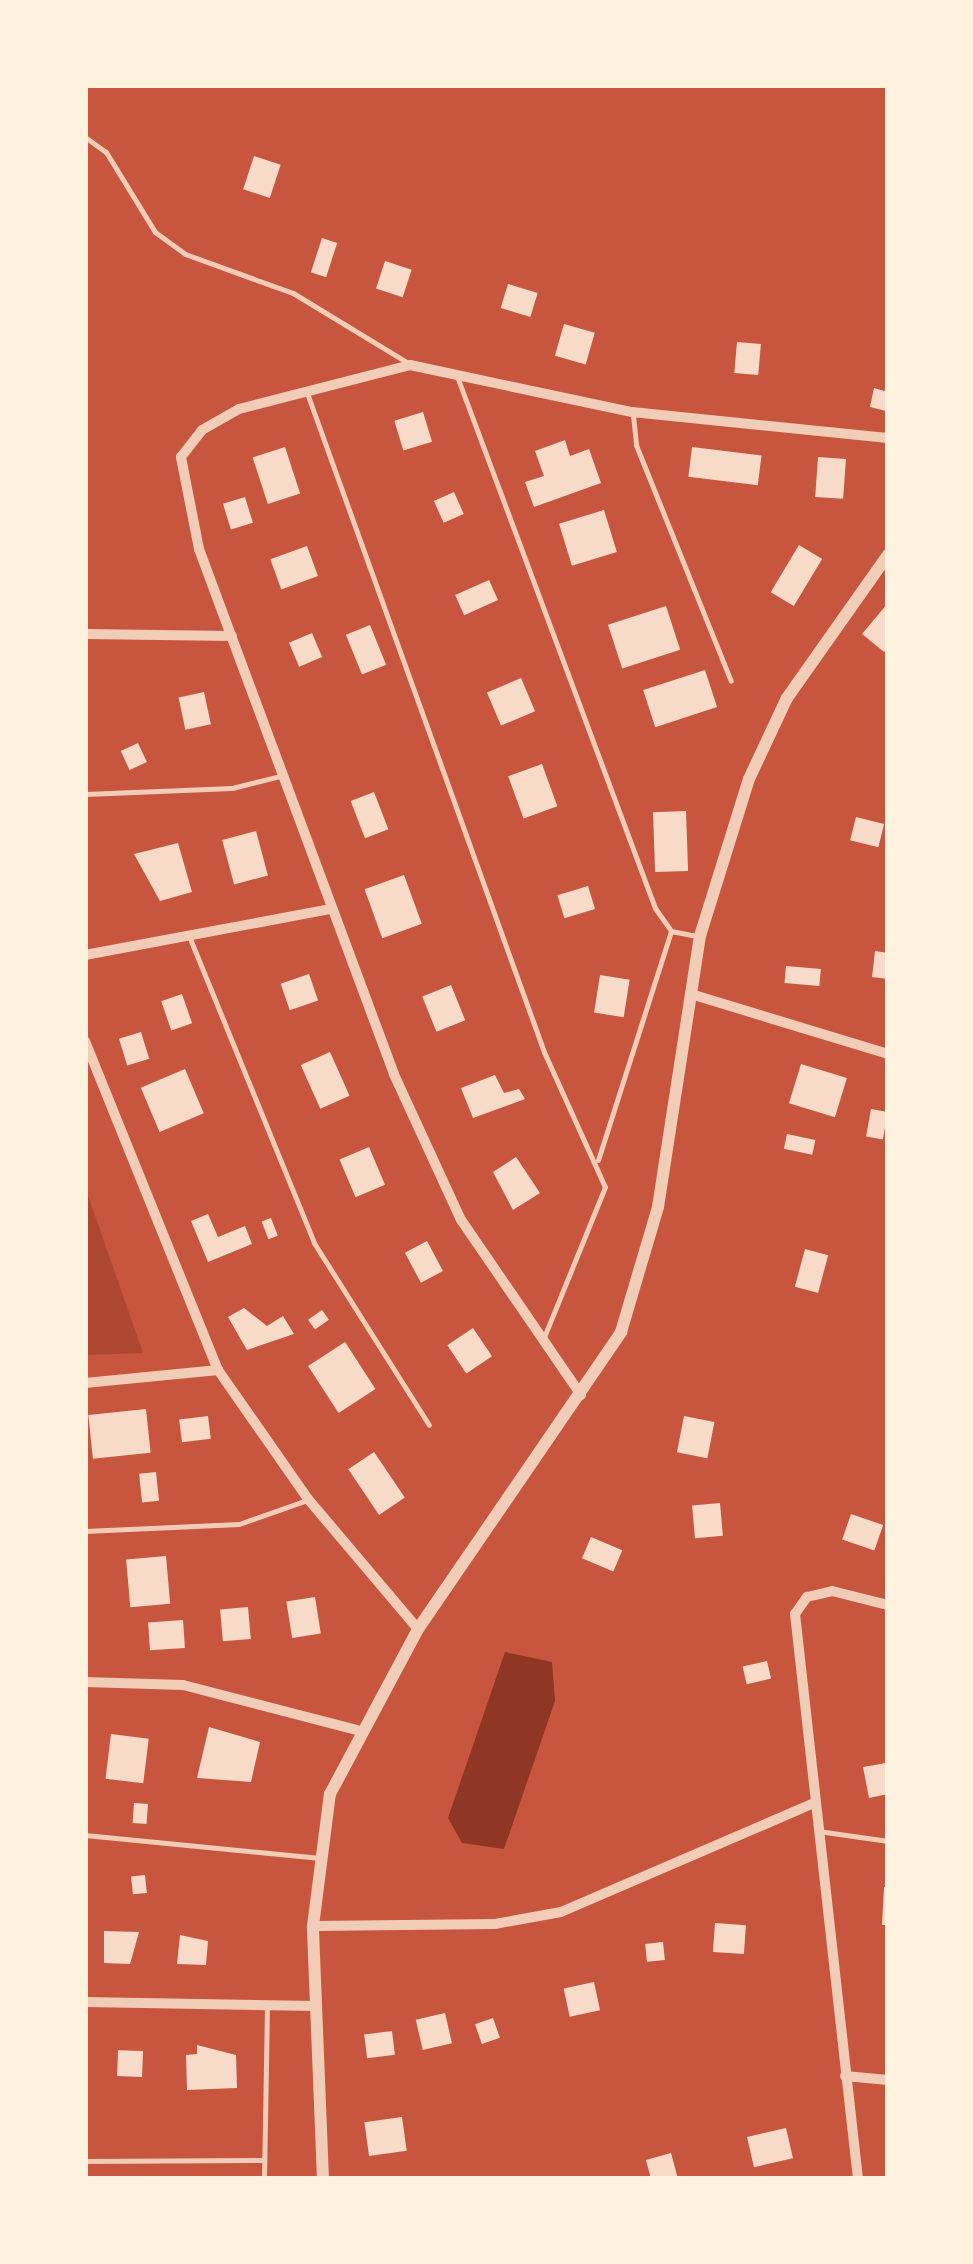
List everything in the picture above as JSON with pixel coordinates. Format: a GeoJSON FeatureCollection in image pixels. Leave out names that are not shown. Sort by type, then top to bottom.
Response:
{"type":"FeatureCollection","features":[{"type":"Feature","properties":{"kind":"street"},"geometry":{"type":"LineString","coordinates":[[581,1395],[461,1220],[330,909],[286,774],[198,549],[180,458],[202,430],[238,408],[410,365],[458,379],[632,412],[888,438]]}},
{"type":"Feature","properties":{"kind":"street"},"geometry":{"type":"LineString","coordinates":[[323,2179],[313,1926],[318,1858],[330,1794],[357,1730],[418,1630],[621,1332],[658,1207],[694,995],[700,936],[749,779],[786,698],[888,555]]}},
{"type":"Feature","properties":{"kind":"street"},"geometry":{"type":"LineString","coordinates":[[85,634],[232,636]]}},
{"type":"Feature","properties":{"kind":"street"},"geometry":{"type":"LineString","coordinates":[[85,955],[191,941],[330,909]]}},
{"type":"Feature","properties":{"kind":"street"},"geometry":{"type":"LineString","coordinates":[[694,995],[888,1054]]}},
{"type":"Feature","properties":{"kind":"street"},"geometry":{"type":"LineString","coordinates":[[85,1041],[218,1370],[308,1500],[418,1630]]}},
{"type":"Feature","properties":{"kind":"street"},"geometry":{"type":"LineString","coordinates":[[85,1383],[218,1370]]}},
{"type":"Feature","properties":{"kind":"street"},"geometry":{"type":"LineString","coordinates":[[858,2179],[815,1831],[795,1614],[808,1597],[832,1591],[888,1605]]}},
{"type":"Feature","properties":{"kind":"street"},"geometry":{"type":"LineString","coordinates":[[85,1682],[183,1685],[357,1730]]}},
{"type":"Feature","properties":{"kind":"street"},"geometry":{"type":"LineString","coordinates":[[313,1926],[495,1924],[561,1912],[812,1804]]}},
{"type":"Feature","properties":{"kind":"street"},"geometry":{"type":"LineString","coordinates":[[85,2002],[316,2006]]}},
{"type":"Feature","properties":{"kind":"street"},"geometry":{"type":"LineString","coordinates":[[845,2076],[888,2080]]}},
{"type":"Feature","properties":{"kind":"lane"},"geometry":{"type":"LineString","coordinates":[[85,137],[106,152],[155,232],[184,254],[293,293],[410,365]]}},
{"type":"Feature","properties":{"kind":"lane"},"geometry":{"type":"LineString","coordinates":[[458,379],[671,931],[598,1160],[599,1217],[542,1343]]}},
{"type":"Feature","properties":{"kind":"lane"},"geometry":{"type":"LineString","coordinates":[[306,390],[544,1052],[598,1160]]}},
{"type":"Feature","properties":{"kind":"lane"},"geometry":{"type":"LineString","coordinates":[[632,412],[636,445],[731,681]]}},
{"type":"Feature","properties":{"kind":"lane"},"geometry":{"type":"LineString","coordinates":[[85,794],[232,788],[286,774]]}},
{"type":"Feature","properties":{"kind":"lane"},"geometry":{"type":"LineString","coordinates":[[671,931],[700,936]]}},
{"type":"Feature","properties":{"kind":"lane"},"geometry":{"type":"LineString","coordinates":[[191,941],[314,1243],[429,1425]]}},
{"type":"Feature","properties":{"kind":"lane"},"geometry":{"type":"LineString","coordinates":[[85,1532],[239,1524],[308,1500]]}},
{"type":"Feature","properties":{"kind":"lane"},"geometry":{"type":"LineString","coordinates":[[815,1831],[888,1841]]}},
{"type":"Feature","properties":{"kind":"lane"},"geometry":{"type":"LineString","coordinates":[[85,1835],[318,1858]]}},
{"type":"Feature","properties":{"kind":"lane"},"geometry":{"type":"LineString","coordinates":[[264,2179],[268,2005]]}},
{"type":"Feature","properties":{"kind":"lane"},"geometry":{"type":"LineString","coordinates":[[85,2161],[262,2160]]}},
{"type":"Feature","properties":{"kind":"shaded area"},"geometry":{"type":"Polygon","coordinates":[[[85,1187],[143,1353],[85,1355],[85,1187]]]}},
{"type":"Feature","properties":{"kind":"shaded area"},"geometry":{"type":"Polygon","coordinates":[[[505,1652],[552,1662],[555,1701],[504,1849],[462,1843],[448,1818],[505,1652]]]}},
{"type":"Feature","properties":{"kind":"building"},"geometry":{"type":"Polygon","coordinates":[[[254,156],[281,165],[270,198],[243,189],[254,156]]]}},
{"type":"Feature","properties":{"kind":"building"},"geometry":{"type":"Polygon","coordinates":[[[322,238],[337,243],[326,277],[311,272],[322,238]]]}},
{"type":"Feature","properties":{"kind":"building"},"geometry":{"type":"Polygon","coordinates":[[[385,261],[412,270],[403,297],[376,289],[385,261]]]}},
{"type":"Feature","properties":{"kind":"building"},"geometry":{"type":"Polygon","coordinates":[[[508,284],[538,293],[530,317],[501,308],[508,284]]]}},
{"type":"Feature","properties":{"kind":"building"},"geometry":{"type":"Polygon","coordinates":[[[564,324],[595,333],[586,365],[555,356],[564,324]]]}},
{"type":"Feature","properties":{"kind":"building"},"geometry":{"type":"Polygon","coordinates":[[[737,342],[761,344],[758,375],[734,373],[737,342]]]}},
{"type":"Feature","properties":{"kind":"building"},"geometry":{"type":"Polygon","coordinates":[[[874,388],[888,392],[886,411],[870,407],[874,388]]]}},
{"type":"Feature","properties":{"kind":"building"},"geometry":{"type":"Polygon","coordinates":[[[423,412],[432,442],[403,450],[394,421],[423,412]]]}},
{"type":"Feature","properties":{"kind":"building"},"geometry":{"type":"Polygon","coordinates":[[[565,440],[570,456],[589,449],[601,483],[534,507],[525,482],[544,476],[535,451],[565,440]]]}},
{"type":"Feature","properties":{"kind":"building"},"geometry":{"type":"Polygon","coordinates":[[[285,447],[300,494],[268,504],[253,458],[285,447]]]}},
{"type":"Feature","properties":{"kind":"building"},"geometry":{"type":"Polygon","coordinates":[[[692,447],[761,456],[758,485],[688,477],[692,447]]]}},
{"type":"Feature","properties":{"kind":"building"},"geometry":{"type":"Polygon","coordinates":[[[818,457],[846,459],[843,499],[815,497],[818,457]]]}},
{"type":"Feature","properties":{"kind":"building"},"geometry":{"type":"Polygon","coordinates":[[[454,492],[464,514],[444,523],[434,501],[454,492]]]}},
{"type":"Feature","properties":{"kind":"building"},"geometry":{"type":"Polygon","coordinates":[[[245,497],[253,523],[231,530],[223,504],[245,497]]]}},
{"type":"Feature","properties":{"kind":"building"},"geometry":{"type":"Polygon","coordinates":[[[604,510],[617,552],[572,566],[559,524],[604,510]]]}},
{"type":"Feature","properties":{"kind":"building"},"geometry":{"type":"Polygon","coordinates":[[[799,545],[822,559],[794,606],[771,592],[799,545]]]}},
{"type":"Feature","properties":{"kind":"building"},"geometry":{"type":"Polygon","coordinates":[[[307,546],[318,576],[281,589],[270,559],[307,546]]]}},
{"type":"Feature","properties":{"kind":"building"},"geometry":{"type":"Polygon","coordinates":[[[489,580],[498,600],[464,615],[455,595],[489,580]]]}},
{"type":"Feature","properties":{"kind":"building"},"geometry":{"type":"Polygon","coordinates":[[[888,603],[888,646],[884,652],[862,634],[888,603]]]}},
{"type":"Feature","properties":{"kind":"building"},"geometry":{"type":"Polygon","coordinates":[[[666,606],[680,650],[622,669],[608,625],[666,606]]]}},
{"type":"Feature","properties":{"kind":"building"},"geometry":{"type":"Polygon","coordinates":[[[370,625],[386,665],[362,675],[346,635],[370,625]]]}},
{"type":"Feature","properties":{"kind":"building"},"geometry":{"type":"Polygon","coordinates":[[[312,633],[322,657],[299,667],[289,643],[312,633]]]}},
{"type":"Feature","properties":{"kind":"building"},"geometry":{"type":"Polygon","coordinates":[[[705,670],[717,707],[655,727],[643,690],[705,670]]]}},
{"type":"Feature","properties":{"kind":"building"},"geometry":{"type":"Polygon","coordinates":[[[521,678],[535,711],[501,726],[487,692],[521,678]]]}},
{"type":"Feature","properties":{"kind":"building"},"geometry":{"type":"Polygon","coordinates":[[[204,692],[211,724],[185,730],[179,697],[204,692]]]}},
{"type":"Feature","properties":{"kind":"building"},"geometry":{"type":"Polygon","coordinates":[[[138,743],[147,762],[130,770],[121,751],[138,743]]]}},
{"type":"Feature","properties":{"kind":"building"},"geometry":{"type":"Polygon","coordinates":[[[542,764],[557,806],[524,819],[508,776],[542,764]]]}},
{"type":"Feature","properties":{"kind":"building"},"geometry":{"type":"Polygon","coordinates":[[[374,792],[388,829],[365,838],[351,801],[374,792]]]}},
{"type":"Feature","properties":{"kind":"building"},"geometry":{"type":"Polygon","coordinates":[[[686,811],[688,871],[655,872],[653,812],[686,811]]]}},
{"type":"Feature","properties":{"kind":"building"},"geometry":{"type":"Polygon","coordinates":[[[856,817],[884,824],[878,847],[850,840],[856,817]]]}},
{"type":"Feature","properties":{"kind":"building"},"geometry":{"type":"Polygon","coordinates":[[[256,831],[268,875],[234,884],[222,840],[256,831]]]}},
{"type":"Feature","properties":{"kind":"building"},"geometry":{"type":"Polygon","coordinates":[[[178,843],[192,892],[160,901],[134,854],[178,843]]]}},
{"type":"Feature","properties":{"kind":"building"},"geometry":{"type":"Polygon","coordinates":[[[404,875],[422,924],[382,938],[365,889],[404,875]]]}},
{"type":"Feature","properties":{"kind":"building"},"geometry":{"type":"Polygon","coordinates":[[[588,886],[595,909],[564,918],[557,895],[588,886]]]}},
{"type":"Feature","properties":{"kind":"building"},"geometry":{"type":"Polygon","coordinates":[[[875,951],[888,953],[888,979],[872,977],[875,951]]]}},
{"type":"Feature","properties":{"kind":"building"},"geometry":{"type":"Polygon","coordinates":[[[786,966],[821,969],[819,986],[785,983],[786,966]]]}},
{"type":"Feature","properties":{"kind":"building"},"geometry":{"type":"Polygon","coordinates":[[[309,974],[318,1000],[290,1010],[281,984],[309,974]]]}},
{"type":"Feature","properties":{"kind":"building"},"geometry":{"type":"Polygon","coordinates":[[[600,975],[630,980],[624,1017],[594,1013],[600,975]]]}},
{"type":"Feature","properties":{"kind":"building"},"geometry":{"type":"Polygon","coordinates":[[[451,985],[465,1020],[436,1032],[422,997],[451,985]]]}},
{"type":"Feature","properties":{"kind":"building"},"geometry":{"type":"Polygon","coordinates":[[[182,994],[192,1023],[171,1030],[161,1001],[182,994]]]}},
{"type":"Feature","properties":{"kind":"building"},"geometry":{"type":"Polygon","coordinates":[[[141,1032],[149,1059],[127,1066],[119,1039],[141,1032]]]}},
{"type":"Feature","properties":{"kind":"building"},"geometry":{"type":"Polygon","coordinates":[[[330,1052],[350,1096],[320,1109],[301,1065],[330,1052]]]}},
{"type":"Feature","properties":{"kind":"building"},"geometry":{"type":"Polygon","coordinates":[[[801,1064],[847,1078],[835,1117],[789,1103],[801,1064]]]}},
{"type":"Feature","properties":{"kind":"building"},"geometry":{"type":"Polygon","coordinates":[[[185,1069],[204,1113],[160,1132],[141,1088],[185,1069]]]}},
{"type":"Feature","properties":{"kind":"building"},"geometry":{"type":"Polygon","coordinates":[[[495,1075],[504,1093],[519,1089],[525,1099],[473,1118],[461,1088],[495,1075]]]}},
{"type":"Feature","properties":{"kind":"building"},"geometry":{"type":"Polygon","coordinates":[[[871,1109],[888,1112],[883,1140],[866,1137],[871,1109]]]}},
{"type":"Feature","properties":{"kind":"building"},"geometry":{"type":"Polygon","coordinates":[[[787,1134],[815,1140],[812,1155],[784,1149],[787,1134]]]}},
{"type":"Feature","properties":{"kind":"building"},"geometry":{"type":"Polygon","coordinates":[[[369,1147],[385,1185],[356,1197],[340,1160],[369,1147]]]}},
{"type":"Feature","properties":{"kind":"building"},"geometry":{"type":"Polygon","coordinates":[[[516,1157],[540,1193],[513,1210],[493,1172],[516,1157]]]}},
{"type":"Feature","properties":{"kind":"building"},"geometry":{"type":"Polygon","coordinates":[[[208,1214],[218,1237],[245,1226],[252,1244],[208,1262],[191,1221],[208,1214]]]}},
{"type":"Feature","properties":{"kind":"building"},"geometry":{"type":"Polygon","coordinates":[[[271,1218],[278,1236],[268,1239],[262,1222],[271,1218]]]}},
{"type":"Feature","properties":{"kind":"building"},"geometry":{"type":"Polygon","coordinates":[[[427,1241],[443,1271],[421,1283],[405,1253],[427,1241]]]}},
{"type":"Feature","properties":{"kind":"building"},"geometry":{"type":"Polygon","coordinates":[[[805,1249],[828,1255],[818,1293],[795,1287],[805,1249]]]}},
{"type":"Feature","properties":{"kind":"building"},"geometry":{"type":"Polygon","coordinates":[[[244,1308],[267,1326],[283,1316],[294,1334],[247,1350],[228,1317],[244,1308]]]}},
{"type":"Feature","properties":{"kind":"building"},"geometry":{"type":"Polygon","coordinates":[[[322,1310],[329,1320],[315,1330],[308,1320],[322,1310]]]}},
{"type":"Feature","properties":{"kind":"building"},"geometry":{"type":"Polygon","coordinates":[[[473,1328],[492,1356],[466,1374],[447,1345],[473,1328]]]}},
{"type":"Feature","properties":{"kind":"building"},"geometry":{"type":"Polygon","coordinates":[[[345,1342],[375,1389],[339,1413],[308,1366],[345,1342]]]}},
{"type":"Feature","properties":{"kind":"building"},"geometry":{"type":"Polygon","coordinates":[[[146,1409],[151,1453],[93,1459],[88,1415],[146,1409]]]}},
{"type":"Feature","properties":{"kind":"building"},"geometry":{"type":"Polygon","coordinates":[[[208,1416],[211,1439],[182,1442],[179,1420],[208,1416]]]}},
{"type":"Feature","properties":{"kind":"building"},"geometry":{"type":"Polygon","coordinates":[[[684,1416],[714,1422],[707,1458],[677,1452],[684,1416]]]}},
{"type":"Feature","properties":{"kind":"building"},"geometry":{"type":"Polygon","coordinates":[[[374,1452],[405,1498],[379,1515],[348,1469],[374,1452]]]}},
{"type":"Feature","properties":{"kind":"building"},"geometry":{"type":"Polygon","coordinates":[[[156,1472],[159,1501],[142,1503],[139,1474],[156,1472]]]}},
{"type":"Feature","properties":{"kind":"building"},"geometry":{"type":"Polygon","coordinates":[[[720,1503],[723,1536],[695,1538],[692,1505],[720,1503]]]}},
{"type":"Feature","properties":{"kind":"building"},"geometry":{"type":"Polygon","coordinates":[[[851,1514],[883,1525],[874,1551],[842,1540],[851,1514]]]}},
{"type":"Feature","properties":{"kind":"building"},"geometry":{"type":"Polygon","coordinates":[[[591,1537],[622,1550],[613,1571],[582,1558],[591,1537]]]}},
{"type":"Feature","properties":{"kind":"building"},"geometry":{"type":"Polygon","coordinates":[[[166,1556],[170,1604],[130,1607],[126,1559],[166,1556]]]}},
{"type":"Feature","properties":{"kind":"building"},"geometry":{"type":"Polygon","coordinates":[[[315,1597],[321,1634],[292,1638],[286,1602],[315,1597]]]}},
{"type":"Feature","properties":{"kind":"building"},"geometry":{"type":"Polygon","coordinates":[[[248,1607],[251,1639],[223,1641],[220,1609],[248,1607]]]}},
{"type":"Feature","properties":{"kind":"building"},"geometry":{"type":"Polygon","coordinates":[[[183,1620],[185,1648],[150,1650],[148,1622],[183,1620]]]}},
{"type":"Feature","properties":{"kind":"building"},"geometry":{"type":"Polygon","coordinates":[[[767,1661],[771,1679],[747,1684],[743,1667],[767,1661]]]}},
{"type":"Feature","properties":{"kind":"building"},"geometry":{"type":"Polygon","coordinates":[[[209,1727],[260,1742],[251,1782],[197,1778],[209,1727]]]}},
{"type":"Feature","properties":{"kind":"building"},"geometry":{"type":"Polygon","coordinates":[[[111,1734],[149,1739],[143,1783],[106,1779],[111,1734]]]}},
{"type":"Feature","properties":{"kind":"building"},"geometry":{"type":"Polygon","coordinates":[[[886,1763],[888,1794],[869,1798],[863,1767],[886,1763]]]}},
{"type":"Feature","properties":{"kind":"building"},"geometry":{"type":"Polygon","coordinates":[[[134,1803],[148,1804],[147,1824],[133,1823],[134,1803]]]}},
{"type":"Feature","properties":{"kind":"building"},"geometry":{"type":"Polygon","coordinates":[[[145,1875],[147,1893],[133,1894],[131,1876],[145,1875]]]}},
{"type":"Feature","properties":{"kind":"building"},"geometry":{"type":"Polygon","coordinates":[[[884,1887],[888,1887],[888,1925],[882,1925],[884,1887]]]}},
{"type":"Feature","properties":{"kind":"building"},"geometry":{"type":"Polygon","coordinates":[[[715,1923],[746,1925],[744,1954],[713,1952],[715,1923]]]}},
{"type":"Feature","properties":{"kind":"building"},"geometry":{"type":"Polygon","coordinates":[[[104,1931],[139,1932],[130,1964],[104,1963],[104,1931]]]}},
{"type":"Feature","properties":{"kind":"building"},"geometry":{"type":"Polygon","coordinates":[[[180,1935],[208,1941],[206,1965],[177,1964],[180,1935]]]}},
{"type":"Feature","properties":{"kind":"building"},"geometry":{"type":"Polygon","coordinates":[[[663,1942],[665,1960],[647,1962],[645,1944],[663,1942]]]}},
{"type":"Feature","properties":{"kind":"building"},"geometry":{"type":"Polygon","coordinates":[[[594,1982],[600,2010],[570,2017],[564,1988],[594,1982]]]}},
{"type":"Feature","properties":{"kind":"building"},"geometry":{"type":"Polygon","coordinates":[[[445,2013],[452,2043],[423,2050],[416,2020],[445,2013]]]}},
{"type":"Feature","properties":{"kind":"building"},"geometry":{"type":"Polygon","coordinates":[[[493,2018],[500,2038],[482,2044],[475,2024],[493,2018]]]}},
{"type":"Feature","properties":{"kind":"building"},"geometry":{"type":"Polygon","coordinates":[[[392,2031],[395,2055],[367,2058],[364,2034],[392,2031]]]}},
{"type":"Feature","properties":{"kind":"building"},"geometry":{"type":"Polygon","coordinates":[[[197,2045],[236,2055],[237,2088],[187,2090],[186,2055],[197,2054],[197,2045]]]}},
{"type":"Feature","properties":{"kind":"building"},"geometry":{"type":"Polygon","coordinates":[[[118,2050],[143,2051],[142,2077],[117,2076],[118,2050]]]}},
{"type":"Feature","properties":{"kind":"building"},"geometry":{"type":"Polygon","coordinates":[[[402,2117],[407,2151],[369,2156],[364,2122],[402,2117]]]}},
{"type":"Feature","properties":{"kind":"building"},"geometry":{"type":"Polygon","coordinates":[[[786,2128],[793,2158],[754,2167],[747,2137],[786,2128]]]}},
{"type":"Feature","properties":{"kind":"building"},"geometry":{"type":"Polygon","coordinates":[[[671,2153],[678,2179],[651,2179],[646,2160],[671,2153]]]}}]}
